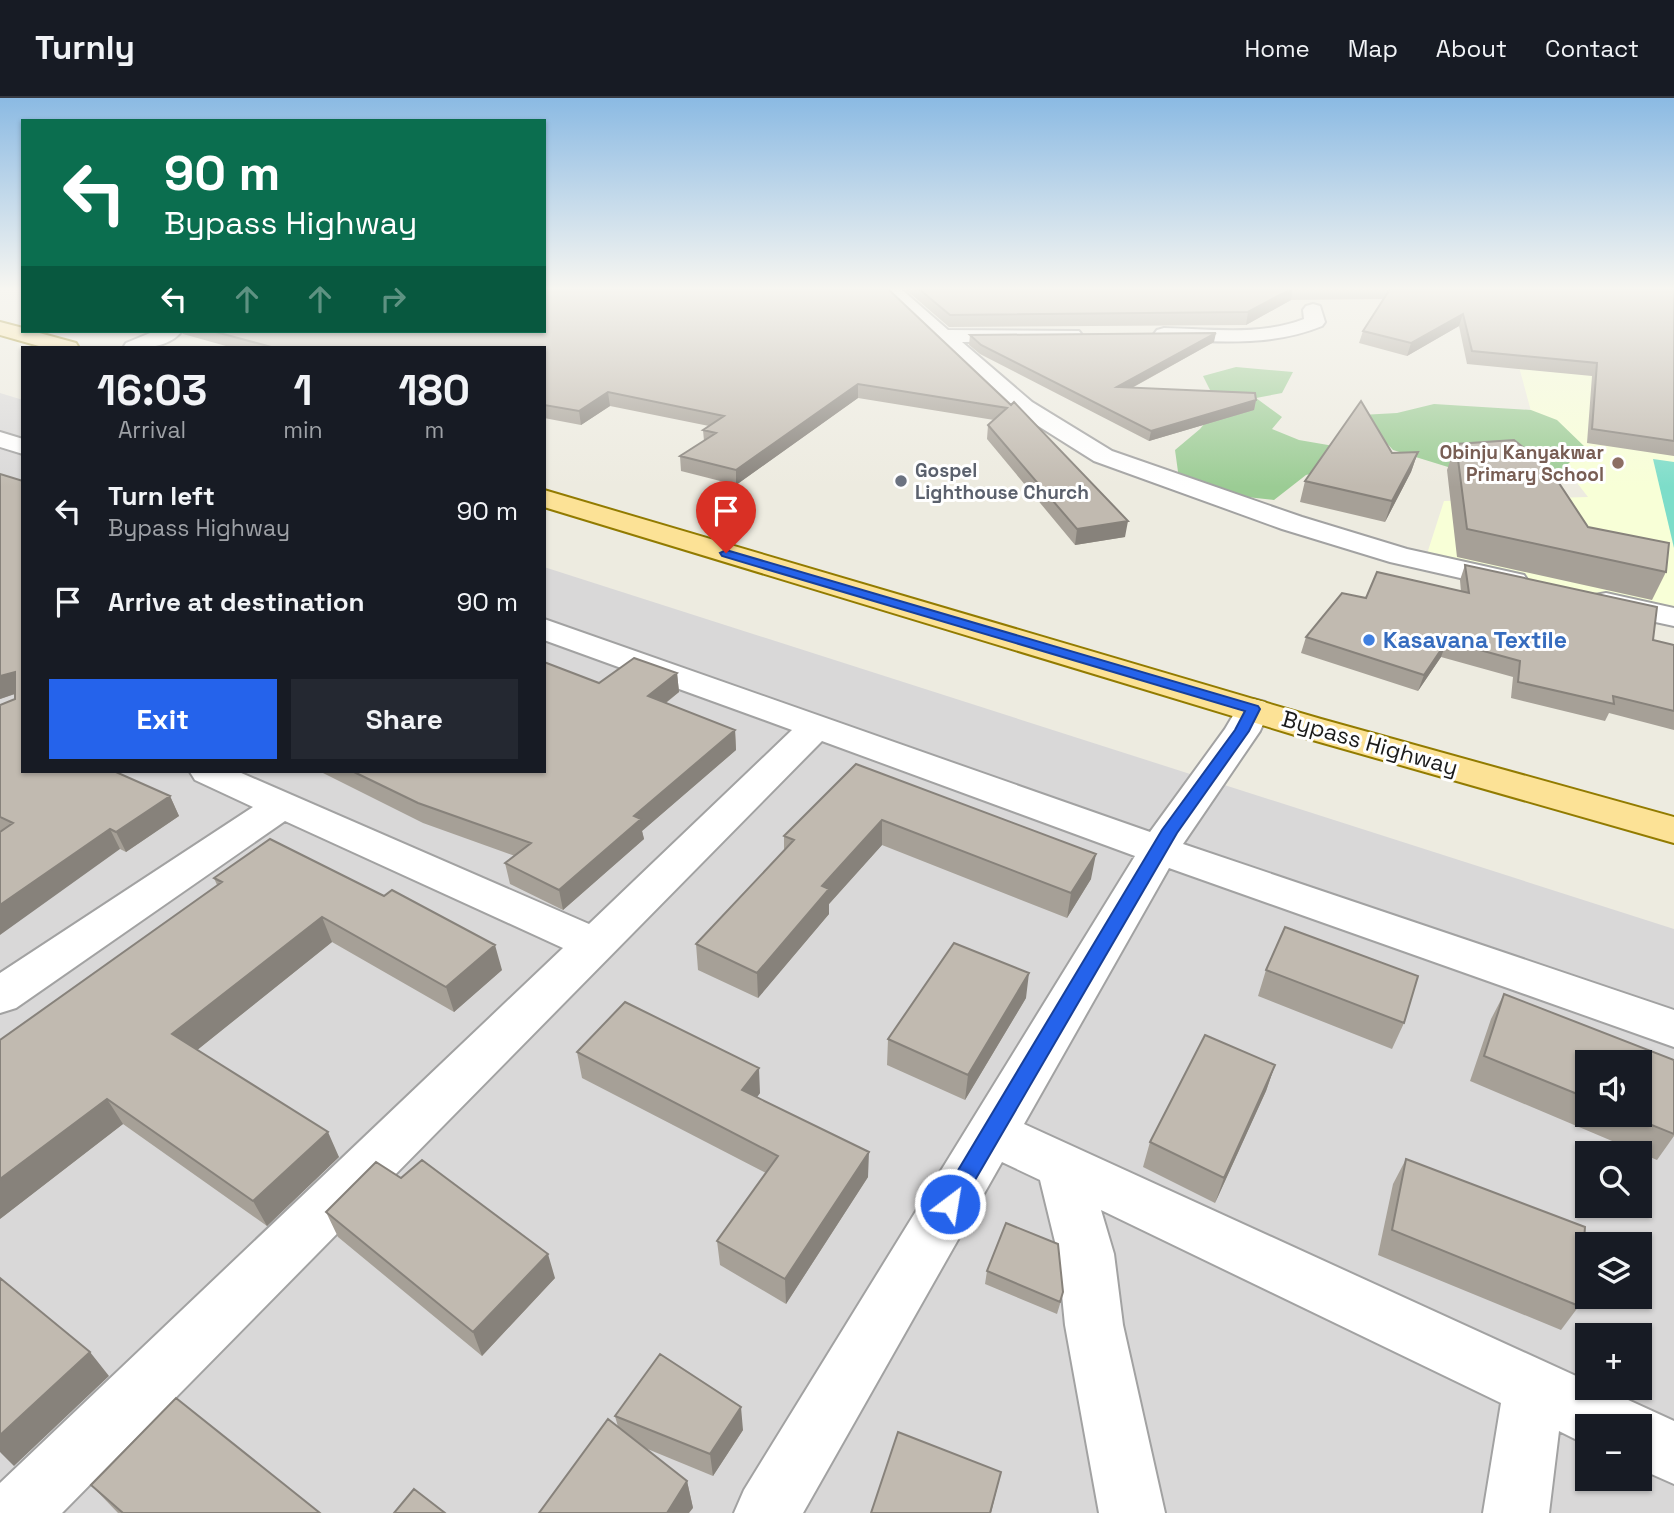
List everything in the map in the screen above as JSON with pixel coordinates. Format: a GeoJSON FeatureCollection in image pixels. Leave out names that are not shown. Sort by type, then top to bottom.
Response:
{"type":"FeatureCollection","features":[{"type":"Feature","properties":{"kind":"main road","name":"Bypass Highway"},"geometry":{"type":"LineString","coordinates":[[546,499],[1308,727],[1674,830]]}},
{"type":"Feature","properties":{"kind":"street"},"geometry":{"type":"LineString","coordinates":[[966,355],[1024,407],[1103,456],[1292,523],[1400,556],[1544,588]]}},
{"type":"Feature","properties":{"kind":"street"},"geometry":{"type":"LineString","coordinates":[[0,439],[21,446]]}},
{"type":"Feature","properties":{"kind":"street"},"geometry":{"type":"LineString","coordinates":[[1583,597],[1674,617]]}},
{"type":"Feature","properties":{"kind":"street"},"geometry":{"type":"LineString","coordinates":[[546,630],[1159,850],[1674,1029]]}},
{"type":"Feature","properties":{"kind":"street"},"geometry":{"type":"LineString","coordinates":[[767,1513],[1159,850],[1242,731],[1253,709]]}},
{"type":"Feature","properties":{"kind":"street"},"geometry":{"type":"LineString","coordinates":[[16,1513],[817,726]]}},
{"type":"Feature","properties":{"kind":"street"},"geometry":{"type":"LineString","coordinates":[[210,773],[594,944]]}},
{"type":"Feature","properties":{"kind":"street"},"geometry":{"type":"LineString","coordinates":[[0,996],[282,805]]}},
{"type":"Feature","properties":{"kind":"street"},"geometry":{"type":"LineString","coordinates":[[992,1133],[1589,1414]]}},
{"type":"Feature","properties":{"kind":"street"},"geometry":{"type":"LineString","coordinates":[[1063,1167],[1086,1254],[1094,1325],[1132,1513]]}},
{"type":"Feature","properties":{"kind":"street"},"geometry":{"type":"LineString","coordinates":[[1516,1513],[1534,1389]]}},
{"type":"Feature","properties":{"kind":"street"},"geometry":{"type":"LineString","coordinates":[[1652,1442],[1674,1452]]}},
{"type":"Feature","properties":{"kind":"shaded area","name":"Obinju Kanyakwar Primary School"},"geometry":{"type":"Polygon","coordinates":[[[1516,355],[1674,355],[1674,618],[1426,557],[1444,501],[1588,497],[1536,430],[1516,355]]]}},
{"type":"Feature","properties":{"kind":"shaded area"},"geometry":{"type":"Polygon","coordinates":[[[0,393],[21,399],[21,773],[546,773],[546,568],[1674,929],[1674,1513],[0,1513],[0,393]]]}},
{"type":"Feature","properties":{"kind":"shaded area"},"geometry":{"type":"Polygon","coordinates":[[[1653,459],[1674,462],[1674,548],[1653,459]]]}},
{"type":"Feature","properties":{"kind":"green space"},"geometry":{"type":"Polygon","coordinates":[[[1236,367],[1293,372],[1282,393],[1256,398],[1282,417],[1272,429],[1299,440],[1357,450],[1327,470],[1306,475],[1274,500],[1219,494],[1179,479],[1175,450],[1200,429],[1214,412],[1211,392],[1203,376],[1236,367]]]}},
{"type":"Feature","properties":{"kind":"green space"},"geometry":{"type":"Polygon","coordinates":[[[1434,404],[1531,410],[1557,420],[1585,447],[1555,477],[1524,483],[1475,465],[1448,467],[1393,450],[1361,415],[1397,413],[1434,404]]]}},
{"type":"Feature","properties":{"kind":"building"},"geometry":{"type":"Polygon","coordinates":[[[546,355],[958,355],[1011,405],[1014,402],[1128,521],[1077,529],[988,425],[1007,408],[858,384],[736,470],[680,456],[716,433],[703,430],[724,416],[608,392],[579,411],[546,405],[546,355]]]}},
{"type":"Feature","properties":{"kind":"building"},"geometry":{"type":"Polygon","coordinates":[[[1001,355],[1176,355],[1117,387],[1255,393],[1256,400],[1151,431],[1001,355]]]}},
{"type":"Feature","properties":{"kind":"building"},"geometry":{"type":"Polygon","coordinates":[[[1514,355],[1674,355],[1674,441],[1592,429],[1597,363],[1514,355]]]}},
{"type":"Feature","properties":{"kind":"building"},"geometry":{"type":"Polygon","coordinates":[[[1361,401],[1392,453],[1418,452],[1392,501],[1305,481],[1361,401]]]}},
{"type":"Feature","properties":{"kind":"building"},"geometry":{"type":"Polygon","coordinates":[[[1514,440],[1549,468],[1588,527],[1669,543],[1666,572],[1467,529],[1456,444],[1514,440]]]}},
{"type":"Feature","properties":{"kind":"building"},"geometry":{"type":"Polygon","coordinates":[[[0,474],[21,480],[21,773],[118,773],[170,796],[116,832],[110,829],[0,905],[0,832],[13,823],[0,817],[0,705],[15,699],[15,672],[0,676],[0,474]]]}},
{"type":"Feature","properties":{"kind":"building"},"geometry":{"type":"Polygon","coordinates":[[[1465,565],[1657,607],[1653,640],[1674,645],[1674,711],[1613,696],[1614,704],[1518,682],[1520,661],[1447,641],[1424,675],[1306,637],[1342,593],[1366,598],[1377,572],[1469,593],[1465,565]]]}},
{"type":"Feature","properties":{"kind":"building"},"geometry":{"type":"Polygon","coordinates":[[[634,658],[677,673],[648,696],[735,730],[634,816],[641,819],[559,890],[505,863],[531,843],[418,803],[356,773],[546,773],[546,663],[599,683],[634,658]]]}},
{"type":"Feature","properties":{"kind":"building"},"geometry":{"type":"Polygon","coordinates":[[[856,764],[1096,854],[1071,893],[882,820],[822,886],[829,889],[757,973],[696,944],[794,840],[784,836],[856,764]]]}},
{"type":"Feature","properties":{"kind":"building"},"geometry":{"type":"Polygon","coordinates":[[[270,839],[384,896],[392,890],[495,945],[446,987],[322,917],[172,1034],[328,1132],[253,1201],[107,1099],[0,1179],[0,1040],[222,882],[214,878],[270,839]]]}},
{"type":"Feature","properties":{"kind":"building"},"geometry":{"type":"Polygon","coordinates":[[[1285,927],[1418,976],[1404,1023],[1266,970],[1285,927]]]}},
{"type":"Feature","properties":{"kind":"building"},"geometry":{"type":"Polygon","coordinates":[[[954,943],[1029,973],[968,1075],[888,1039],[954,943]]]}},
{"type":"Feature","properties":{"kind":"building"},"geometry":{"type":"Polygon","coordinates":[[[1504,994],[1648,1050],[1575,1050],[1575,1093],[1484,1056],[1504,994]]]}},
{"type":"Feature","properties":{"kind":"building"},"geometry":{"type":"Polygon","coordinates":[[[625,1002],[759,1068],[742,1090],[869,1152],[785,1279],[717,1241],[778,1156],[577,1052],[625,1002]]]}},
{"type":"Feature","properties":{"kind":"building"},"geometry":{"type":"Polygon","coordinates":[[[1205,1035],[1275,1065],[1224,1178],[1150,1142],[1205,1035]]]}},
{"type":"Feature","properties":{"kind":"building"},"geometry":{"type":"Polygon","coordinates":[[[1652,1051],[1674,1060],[1674,1134],[1652,1125],[1652,1051]]]}},
{"type":"Feature","properties":{"kind":"building"},"geometry":{"type":"Polygon","coordinates":[[[1406,1159],[1585,1227],[1585,1232],[1575,1232],[1575,1304],[1392,1230],[1406,1159]]]}},
{"type":"Feature","properties":{"kind":"building"},"geometry":{"type":"Polygon","coordinates":[[[422,1160],[548,1254],[473,1332],[326,1212],[376,1162],[401,1178],[422,1160]]]}},
{"type":"Feature","properties":{"kind":"building"},"geometry":{"type":"Polygon","coordinates":[[[1006,1223],[1058,1244],[1063,1292],[1060,1302],[987,1271],[1006,1223]]]}},
{"type":"Feature","properties":{"kind":"building"},"geometry":{"type":"Polygon","coordinates":[[[0,1278],[90,1352],[0,1435],[0,1278]]]}},
{"type":"Feature","properties":{"kind":"building"},"geometry":{"type":"Polygon","coordinates":[[[660,1354],[741,1407],[710,1454],[615,1416],[660,1354]]]}},
{"type":"Feature","properties":{"kind":"building"},"geometry":{"type":"Polygon","coordinates":[[[176,1398],[320,1513],[123,1513],[91,1485],[176,1398]]]}},
{"type":"Feature","properties":{"kind":"building"},"geometry":{"type":"Polygon","coordinates":[[[608,1419],[687,1481],[667,1513],[539,1513],[608,1419]]]}},
{"type":"Feature","properties":{"kind":"building"},"geometry":{"type":"Polygon","coordinates":[[[898,1432],[1001,1472],[990,1513],[871,1513],[898,1432]]]}},
{"type":"Feature","properties":{"kind":"building"},"geometry":{"type":"Polygon","coordinates":[[[414,1489],[445,1513],[394,1513],[414,1489]]]}},
{"type":"Feature","properties":{"kind":"place","name":"Obinju Kanyakwar Primary School"},"geometry":{"type":"Point","coordinates":[1618,463]}},
{"type":"Feature","properties":{"kind":"place","name":"Gospel Lighthouse Church"},"geometry":{"type":"Point","coordinates":[901,481]}},
{"type":"Feature","properties":{"kind":"place","name":"Kasavana Textile"},"geometry":{"type":"Point","coordinates":[1369,640]}},
{"type":"Feature","properties":{"kind":"route"},"geometry":{"type":"LineString","coordinates":[[726,553],[1253,709],[1242,731],[1171,830],[950,1204]]}}]}
